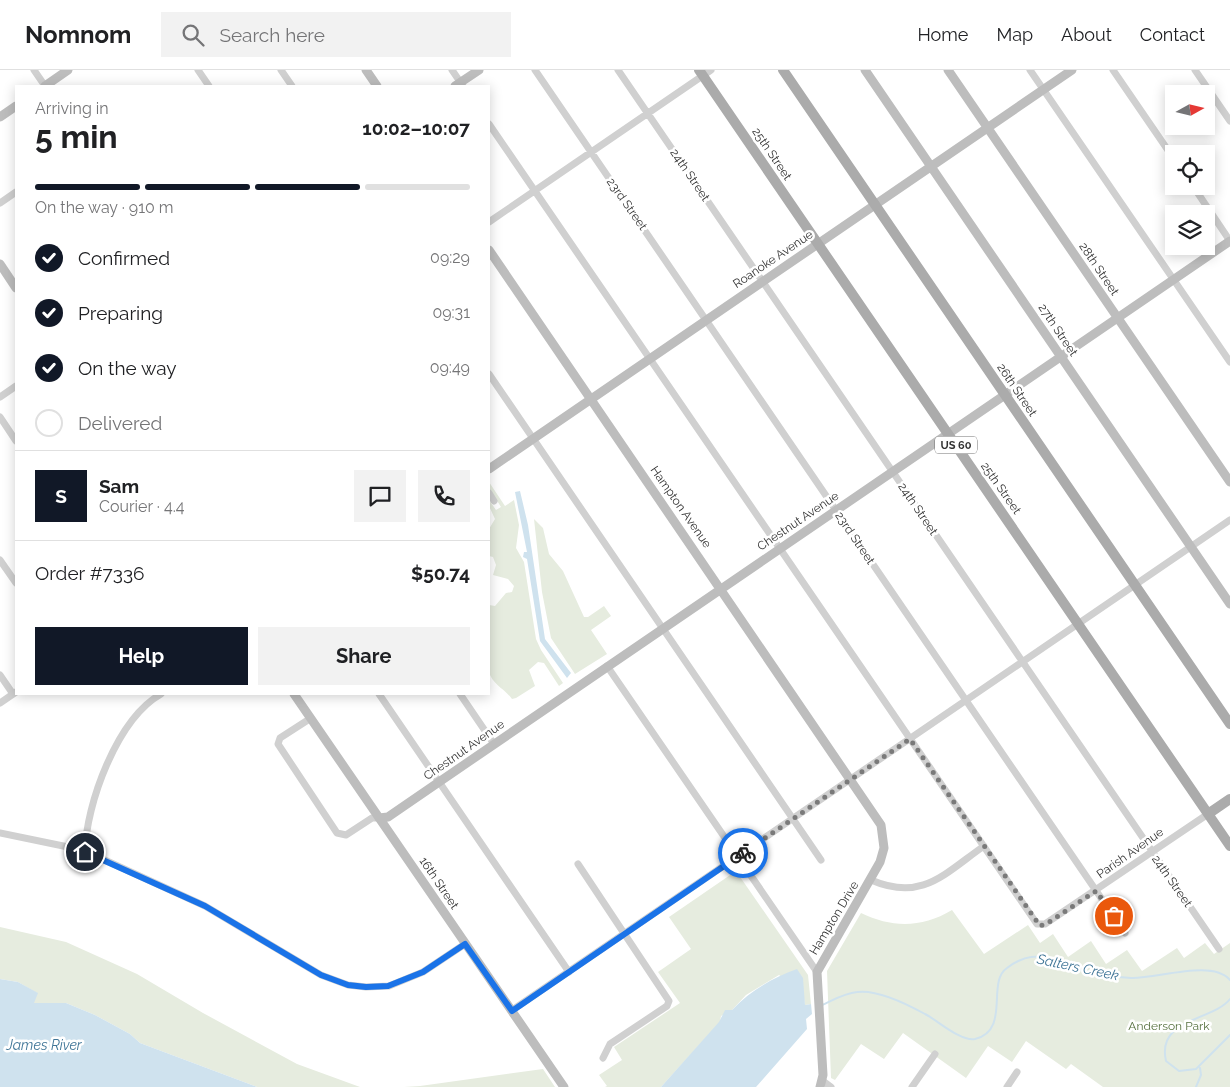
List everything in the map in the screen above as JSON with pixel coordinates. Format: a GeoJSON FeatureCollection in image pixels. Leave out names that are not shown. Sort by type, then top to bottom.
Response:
{"type":"FeatureCollection","features":[{"type":"Feature","properties":{"kind":"main road","name":"26th Street"},"geometry":{"type":"LineString","coordinates":[[783,70],[1230,724]]}},
{"type":"Feature","properties":{"kind":"main road","name":"25th Street"},"geometry":{"type":"LineString","coordinates":[[704,72],[818,243],[1230,846]]}},
{"type":"Feature","properties":{"kind":"main road","name":"Parish Avenue"},"geometry":{"type":"LineString","coordinates":[[1208,814],[1230,799]]}},
{"type":"Feature","properties":{"kind":"street"},"geometry":{"type":"LineString","coordinates":[[34,70],[44,85]]}},
{"type":"Feature","properties":{"kind":"street"},"geometry":{"type":"LineString","coordinates":[[46,85],[68,70]]}},
{"type":"Feature","properties":{"kind":"street"},"geometry":{"type":"LineString","coordinates":[[198,70],[208,85]]}},
{"type":"Feature","properties":{"kind":"street"},"geometry":{"type":"LineString","coordinates":[[281,70],[291,85]]}},
{"type":"Feature","properties":{"kind":"street"},"geometry":{"type":"LineString","coordinates":[[366,70],[376,85]]}},
{"type":"Feature","properties":{"kind":"street"},"geometry":{"type":"LineString","coordinates":[[452,70],[459,85],[479,70]]}},
{"type":"Feature","properties":{"kind":"street","name":"23rd Street"},"geometry":{"type":"LineString","coordinates":[[535,70],[1125,932]]}},
{"type":"Feature","properties":{"kind":"street","name":"24th Street"},"geometry":{"type":"LineString","coordinates":[[618,70],[1219,949]]}},
{"type":"Feature","properties":{"kind":"street","name":"27th Street"},"geometry":{"type":"LineString","coordinates":[[865,70],[1230,604]]}},
{"type":"Feature","properties":{"kind":"street","name":"28th Street"},"geometry":{"type":"LineString","coordinates":[[948,70],[1230,482]]}},
{"type":"Feature","properties":{"kind":"street"},"geometry":{"type":"LineString","coordinates":[[1030,70],[1230,362]]}},
{"type":"Feature","properties":{"kind":"street","name":"Roanoke Avenue"},"geometry":{"type":"LineString","coordinates":[[490,468],[1072,70]]}},
{"type":"Feature","properties":{"kind":"street"},"geometry":{"type":"LineString","coordinates":[[1113,70],[1165,146]]}},
{"type":"Feature","properties":{"kind":"street"},"geometry":{"type":"LineString","coordinates":[[1195,70],[1230,121]]}},
{"type":"Feature","properties":{"kind":"street"},"geometry":{"type":"LineString","coordinates":[[490,221],[648,114],[704,72]]}},
{"type":"Feature","properties":{"kind":"street"},"geometry":{"type":"LineString","coordinates":[[0,117],[15,107]]}},
{"type":"Feature","properties":{"kind":"street"},"geometry":{"type":"LineString","coordinates":[[490,125],[984,846],[932,882],[919,887],[896,889],[871,880]]}},
{"type":"Feature","properties":{"kind":"street"},"geometry":{"type":"LineString","coordinates":[[0,203],[15,193]]}},
{"type":"Feature","properties":{"kind":"street"},"geometry":{"type":"LineString","coordinates":[[1198,195],[1230,241]]}},
{"type":"Feature","properties":{"kind":"street","name":"Chestnut Avenue"},"geometry":{"type":"LineString","coordinates":[[379,818],[388,817],[1230,241]]}},
{"type":"Feature","properties":{"kind":"street","name":"Hampton Avenue"},"geometry":{"type":"LineString","coordinates":[[490,251],[852,779]]}},
{"type":"Feature","properties":{"kind":"street"},"geometry":{"type":"LineString","coordinates":[[0,264],[15,286]]}},
{"type":"Feature","properties":{"kind":"street"},"geometry":{"type":"LineString","coordinates":[[490,375],[821,860]]}},
{"type":"Feature","properties":{"kind":"street"},"geometry":{"type":"LineString","coordinates":[[0,397],[15,387]]}},
{"type":"Feature","properties":{"kind":"street"},"geometry":{"type":"LineString","coordinates":[[0,417],[15,439]]}},
{"type":"Feature","properties":{"kind":"street"},"geometry":{"type":"LineString","coordinates":[[490,495],[494,501]]}},
{"type":"Feature","properties":{"kind":"street"},"geometry":{"type":"LineString","coordinates":[[512,1011],[1230,520]]}},
{"type":"Feature","properties":{"kind":"street"},"geometry":{"type":"LineString","coordinates":[[0,560],[15,582]]}},
{"type":"Feature","properties":{"kind":"street"},"geometry":{"type":"LineString","coordinates":[[607,666],[817,972]]}},
{"type":"Feature","properties":{"kind":"street"},"geometry":{"type":"LineString","coordinates":[[0,675],[15,693],[0,704]]}},
{"type":"Feature","properties":{"kind":"street"},"geometry":{"type":"LineString","coordinates":[[85,852],[92,810],[107,760],[140,713],[160,695]]}},
{"type":"Feature","properties":{"kind":"street","name":"16th Street"},"geometry":{"type":"LineString","coordinates":[[295,695],[564,1087]]}},
{"type":"Feature","properties":{"kind":"street"},"geometry":{"type":"LineString","coordinates":[[380,695],[569,972]]}},
{"type":"Feature","properties":{"kind":"street"},"geometry":{"type":"LineString","coordinates":[[461,695],[494,744]]}},
{"type":"Feature","properties":{"kind":"street"},"geometry":{"type":"LineString","coordinates":[[311,718],[280,738],[278,744],[337,833],[346,835],[372,818],[379,818]]}},
{"type":"Feature","properties":{"kind":"street","name":"Hampton Drive"},"geometry":{"type":"LineString","coordinates":[[821,1084],[817,972],[871,880],[882,856],[883,833],[877,816],[852,779]]}},
{"type":"Feature","properties":{"kind":"street","name":"Parish Avenue"},"geometry":{"type":"LineString","coordinates":[[984,846],[1037,924],[1043,926],[1208,814]]}},
{"type":"Feature","properties":{"kind":"street"},"geometry":{"type":"LineString","coordinates":[[0,833],[85,852],[205,906],[321,975],[348,985],[366,987],[388,986],[423,972],[465,944]]}},
{"type":"Feature","properties":{"kind":"street"},"geometry":{"type":"LineString","coordinates":[[578,864],[668,997],[667,1006],[610,1044],[603,1058]]}},
{"type":"Feature","properties":{"kind":"street"},"geometry":{"type":"LineString","coordinates":[[912,1087],[935,1054]]}},
{"type":"Feature","properties":{"kind":"street"},"geometry":{"type":"LineString","coordinates":[[1007,1087],[1017,1072]]}},
{"type":"Feature","properties":{"kind":"street"},"geometry":{"type":"LineString","coordinates":[[821,1084],[831,1087]]}},
{"type":"Feature","properties":{"kind":"green space"},"geometry":{"type":"Polygon","coordinates":[[[490,484],[505,506],[514,500],[519,525],[516,548],[524,562],[536,639],[563,683],[559,686],[544,663],[538,662],[529,670],[535,686],[512,699],[493,680],[490,674],[490,605],[495,606],[506,593],[512,592],[514,586],[508,579],[493,575],[496,565],[493,557],[490,556],[490,527],[495,519],[490,508],[490,501],[496,510],[501,507],[490,490],[490,484]]]}},
{"type":"Feature","properties":{"kind":"green space"},"geometry":{"type":"Polygon","coordinates":[[[534,519],[543,528],[549,554],[563,571],[584,617],[588,617],[604,606],[611,616],[591,630],[607,654],[575,674],[551,638],[542,592],[534,519]]]}},
{"type":"Feature","properties":{"kind":"green space"},"geometry":{"type":"Polygon","coordinates":[[[736,871],[808,975],[811,1004],[805,1005],[803,993],[779,975],[746,995],[732,1010],[721,1016],[720,1022],[661,1087],[605,1087],[607,1086],[599,1075],[622,1060],[614,1047],[680,1003],[658,972],[691,949],[669,917],[736,871]]]}},
{"type":"Feature","properties":{"kind":"green space","name":"Anderson Park"},"geometry":{"type":"Polygon","coordinates":[[[952,910],[984,954],[1028,925],[1040,943],[1053,934],[1068,957],[1091,941],[1106,964],[1127,950],[1142,971],[1177,948],[1184,958],[1205,943],[1214,954],[1230,943],[1230,1087],[1103,1087],[1071,1064],[1066,1069],[1026,1041],[1012,1062],[988,1046],[966,1078],[903,1033],[884,1059],[861,1044],[835,1080],[831,1078],[827,971],[861,913],[884,921],[907,924],[929,920],[952,910]]]}},
{"type":"Feature","properties":{"kind":"green space"},"geometry":{"type":"Polygon","coordinates":[[[0,927],[66,942],[137,974],[203,1013],[297,1064],[360,1087],[257,1087],[140,1043],[130,1034],[95,1015],[66,1003],[33,1003],[37,993],[18,982],[0,979],[0,927]]]}},
{"type":"Feature","properties":{"kind":"green space"},"geometry":{"type":"Polygon","coordinates":[[[543,1069],[555,1087],[404,1087],[420,1086],[543,1069]]]}},
{"type":"Feature","properties":{"kind":"water"},"geometry":{"type":"Polygon","coordinates":[[[520,491],[528,525],[545,639],[571,673],[567,678],[540,641],[527,559],[523,557],[524,552],[527,552],[515,492],[520,491]]]}},
{"type":"Feature","properties":{"kind":"water"},"geometry":{"type":"Polygon","coordinates":[[[797,969],[803,978],[805,1005],[811,1004],[812,1014],[806,1019],[807,1029],[756,1087],[661,1087],[719,1022],[725,1010],[732,1010],[762,986],[797,969]]]}},
{"type":"Feature","properties":{"kind":"water","name":"James River"},"geometry":{"type":"Polygon","coordinates":[[[0,979],[18,982],[38,993],[34,1003],[66,1003],[95,1015],[130,1034],[140,1043],[257,1087],[0,1087],[0,979]]]}},
{"type":"Feature","properties":{"kind":"waterway","name":"Salters Creek"},"geometry":{"type":"LineString","coordinates":[[822,1005],[853,993],[874,993],[910,1006],[963,1037],[975,1039],[986,1034],[992,1026],[1001,975],[1012,964],[1028,958],[1040,957],[1067,967],[1115,977],[1142,978],[1198,970],[1222,974],[1230,980]]}},
{"type":"Feature","properties":{"kind":"waterway","name":"Salters Creek"},"geometry":{"type":"LineString","coordinates":[[1230,999],[1222,1006],[1177,1028],[1169,1036],[1165,1047],[1166,1061],[1179,1071],[1196,1069],[1230,1035]]}},
{"type":"Feature","properties":{"kind":"waterway"},"geometry":{"type":"LineString","coordinates":[[1196,1087],[1201,1075],[1200,1068]]}},
{"type":"Feature","properties":{"kind":"way so far"},"geometry":{"type":"LineString","coordinates":[[743,853],[910,739],[1037,924],[1043,926],[1096,891],[1114,916]]}},
{"type":"Feature","properties":{"kind":"route"},"geometry":{"type":"LineString","coordinates":[[85,852],[205,906],[272,943],[321,975],[348,985],[366,987],[388,986],[423,972],[465,944],[512,1011],[743,853]]}}]}
